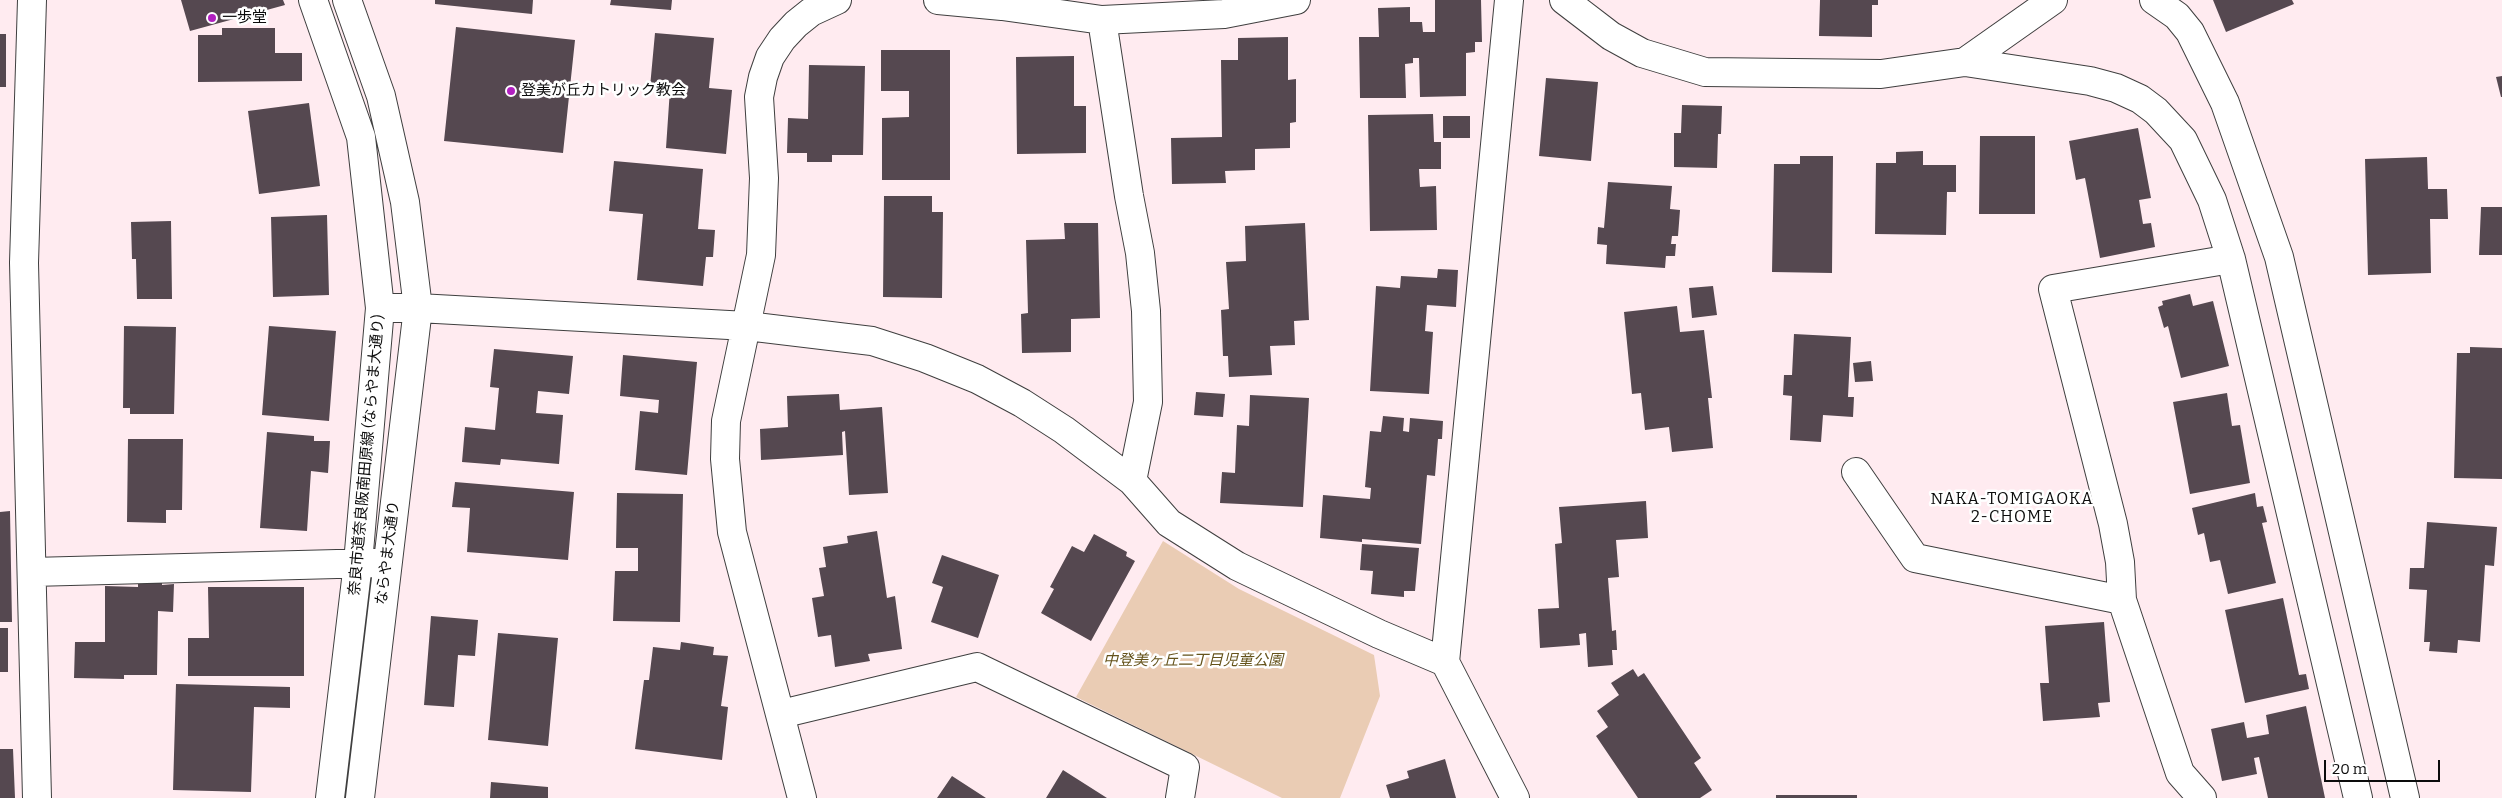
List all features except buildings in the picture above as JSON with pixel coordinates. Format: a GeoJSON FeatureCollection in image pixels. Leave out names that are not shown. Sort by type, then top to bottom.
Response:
{"type":"FeatureCollection","features":[{"type":"Feature","properties":{"kind":"street"},"geometry":{"type":"LineString","coordinates":[[32,0],[12,263],[32,572],[38,798]]}},
{"type":"Feature","properties":{"kind":"street","name":"奈良市道奈良阪南田原線 (ならやま大通り)"},"geometry":{"type":"LineString","coordinates":[[313,0],[361,137],[380,308],[358,563],[330,798]]}},
{"type":"Feature","properties":{"kind":"street"},"geometry":{"type":"LineString","coordinates":[[347,0],[381,96],[399,173],[405,202],[418,308]]}},
{"type":"Feature","properties":{"kind":"street"},"geometry":{"type":"LineString","coordinates":[[802,798],[732,532],[727,496],[725,459],[726,421],[762,255],[764,216],[763,146],[759,97],[763,77],[770,57],[782,39],[796,24],[811,12],[837,0]]}},
{"type":"Feature","properties":{"kind":"street"},"geometry":{"type":"LineString","coordinates":[[938,0],[1002,6],[1102,20],[1224,14],[1296,0]]}},
{"type":"Feature","properties":{"kind":"street"},"geometry":{"type":"LineString","coordinates":[[1509,0],[1445,662],[1515,798]]}},
{"type":"Feature","properties":{"kind":"street"},"geometry":{"type":"LineString","coordinates":[[1564,0],[1612,36],[1642,52],[1705,72],[1881,74],[1966,62],[2107,85],[2140,99],[2156,111],[2183,140],[2212,200],[2231,258],[2358,798]]}},
{"type":"Feature","properties":{"kind":"street"},"geometry":{"type":"LineString","coordinates":[[1966,62],[2053,0]]}},
{"type":"Feature","properties":{"kind":"street"},"geometry":{"type":"LineString","coordinates":[[2154,0],[2177,16],[2190,32],[2225,103],[2279,258],[2405,798]]}},
{"type":"Feature","properties":{"kind":"street"},"geometry":{"type":"LineString","coordinates":[[1102,20],[1129,196],[1140,253],[1146,311],[1148,402],[1132,481]]}},
{"type":"Feature","properties":{"kind":"street"},"geometry":{"type":"LineString","coordinates":[[2202,798],[2180,773],[2122,600],[2120,562],[2113,524],[2053,289],[2231,258]]}},
{"type":"Feature","properties":{"kind":"street"},"geometry":{"type":"LineString","coordinates":[[380,308],[418,308],[748,326],[872,341],[925,358],[977,379],[1022,403],[1064,430],[1132,481],[1169,524],[1237,566],[1378,634],[1445,662]]}},
{"type":"Feature","properties":{"kind":"street","name":"ならやま大通り"},"geometry":{"type":"LineString","coordinates":[[360,798],[418,308]]}},
{"type":"Feature","properties":{"kind":"street"},"geometry":{"type":"LineString","coordinates":[[1856,472],[1915,558],[2122,600]]}},
{"type":"Feature","properties":{"kind":"street"},"geometry":{"type":"LineString","coordinates":[[32,572],[358,563],[387,564]]}},
{"type":"Feature","properties":{"kind":"street"},"geometry":{"type":"LineString","coordinates":[[781,714],[977,666],[1185,766],[1180,798]]}},
{"type":"Feature","properties":{"kind":"green space","name":"中登美ヶ丘二丁目児童公園"},"geometry":{"type":"Polygon","coordinates":[[[1163,541],[1239,589],[1374,655],[1380,696],[1340,798],[1282,798],[1076,697],[1163,541]]]}},
{"type":"Feature","properties":{"kind":"place","name":"一歩堂"},"geometry":{"type":"Point","coordinates":[212,18]}},
{"type":"Feature","properties":{"kind":"place","name":"登美が丘カトリック教会"},"geometry":{"type":"Point","coordinates":[511,91]}},
{"type":"Feature","properties":{"kind":"district","name":"NAKA-TOMIGAOKA 2-CHOME"},"geometry":{"type":"Point","coordinates":[2012,509]}}]}
